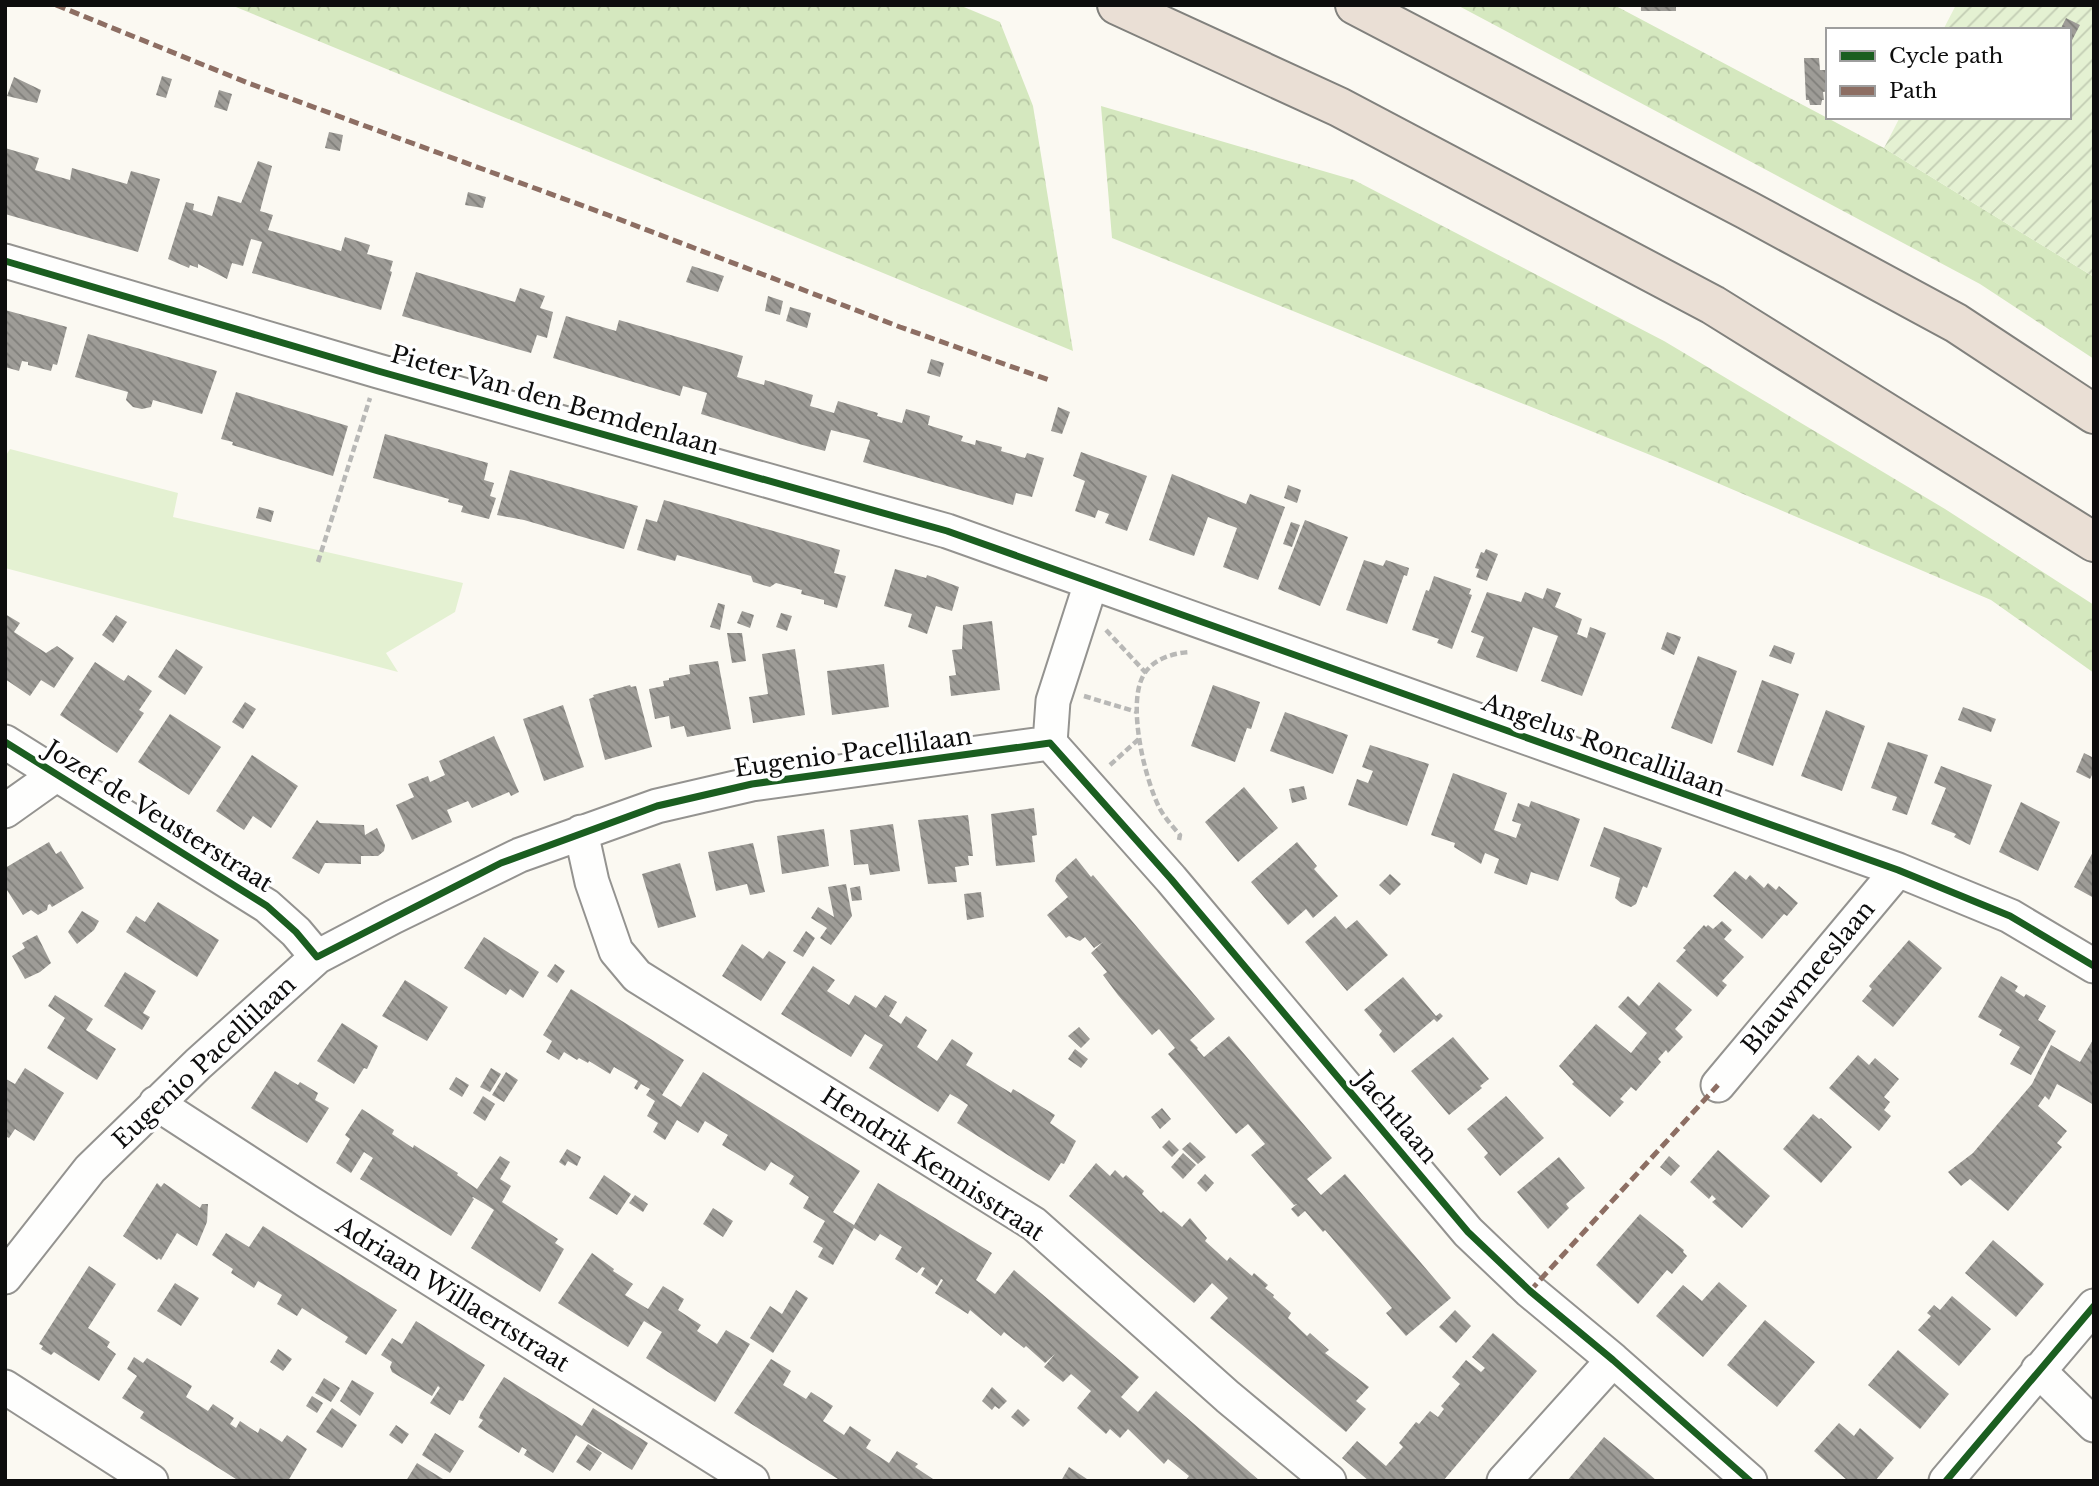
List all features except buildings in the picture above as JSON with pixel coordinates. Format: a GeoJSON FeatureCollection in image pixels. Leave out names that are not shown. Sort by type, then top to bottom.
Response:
{"type":"FeatureCollection","features":[{"type":"Feature","properties":{"kind":"highway"},"geometry":{"type":"LineString","coordinates":[[1116,5],[1339,107],[1713,305],[2094,542]]}},
{"type":"Feature","properties":{"kind":"highway"},"geometry":{"type":"LineString","coordinates":[[1355,5],[1747,210],[1956,323],[2094,414]]}},
{"type":"Feature","properties":{"kind":"street","name":"Pieter Van den Bemdenlaan"},"geometry":{"type":"LineString","coordinates":[[5,261],[379,371],[947,531],[1088,594]]}},
{"type":"Feature","properties":{"kind":"street"},"geometry":{"type":"LineString","coordinates":[[1050,743],[1052,701],[1088,594]]}},
{"type":"Feature","properties":{"kind":"street","name":"Angelus Roncallilaan"},"geometry":{"type":"LineString","coordinates":[[1088,594],[1898,870],[2010,916],[2094,966]]}},
{"type":"Feature","properties":{"kind":"street","name":"Jozef de Veusterstraat"},"geometry":{"type":"LineString","coordinates":[[5,742],[267,906],[296,932],[317,957]]}},
{"type":"Feature","properties":{"kind":"street","name":"Jachtlaan"},"geometry":{"type":"LineString","coordinates":[[1050,743],[1171,878],[1468,1232],[1530,1291],[1613,1360],[1749,1481]]}},
{"type":"Feature","properties":{"kind":"street","name":"Eugenio Pacellilaan"},"geometry":{"type":"LineString","coordinates":[[5,1277],[90,1169],[156,1103],[317,957],[500,863],[657,806],[752,784],[1050,743]]}},
{"type":"Feature","properties":{"kind":"street"},"geometry":{"type":"LineString","coordinates":[[5,811],[57,774]]}},
{"type":"Feature","properties":{"kind":"street","name":"Hendrik Kennisstraat"},"geometry":{"type":"LineString","coordinates":[[580,832],[592,882],[616,951],[637,976],[1034,1224],[1228,1397],[1329,1481]]}},
{"type":"Feature","properties":{"kind":"street","name":"Blauwmeeslaan"},"geometry":{"type":"LineString","coordinates":[[1718,1085],[1898,870]]}},
{"type":"Feature","properties":{"kind":"street","name":"Adriaan Willaertstraat"},"geometry":{"type":"LineString","coordinates":[[156,1103],[752,1481]]}},
{"type":"Feature","properties":{"kind":"street"},"geometry":{"type":"LineString","coordinates":[[1946,1481],[2094,1306]]}},
{"type":"Feature","properties":{"kind":"street"},"geometry":{"type":"LineString","coordinates":[[1504,1481],[1613,1360]]}},
{"type":"Feature","properties":{"kind":"street"},"geometry":{"type":"LineString","coordinates":[[2038,1370],[2094,1425]]}},
{"type":"Feature","properties":{"kind":"street"},"geometry":{"type":"LineString","coordinates":[[5,1387],[151,1481]]}},
{"type":"Feature","properties":{"kind":"path"},"geometry":{"type":"LineString","coordinates":[[318,562],[379,371]]}},
{"type":"Feature","properties":{"kind":"path"},"geometry":{"type":"LineString","coordinates":[[1088,594],[1146,673]]}},
{"type":"Feature","properties":{"kind":"path"},"geometry":{"type":"LineString","coordinates":[[1171,878],[1180,835],[1161,811],[1145,766],[1137,712],[1138,697],[1146,673],[1157,663],[1172,653],[1193,652]]}},
{"type":"Feature","properties":{"kind":"path"},"geometry":{"type":"LineString","coordinates":[[1057,688],[1137,712]]}},
{"type":"Feature","properties":{"kind":"path"},"geometry":{"type":"LineString","coordinates":[[1087,785],[1140,737]]}},
{"type":"Feature","properties":{"kind":"green space"},"geometry":{"type":"Polygon","coordinates":[[[231,5],[959,5],[1000,22],[1033,106],[1073,351],[231,5]]]}},
{"type":"Feature","properties":{"kind":"green space"},"geometry":{"type":"Polygon","coordinates":[[[1457,5],[1614,5],[1884,148],[2094,277],[2094,359],[1980,284],[1457,5]]]}},
{"type":"Feature","properties":{"kind":"green space"},"geometry":{"type":"Polygon","coordinates":[[[1956,5],[2094,5],[2094,277],[1884,148],[1899,119],[2071,119],[2071,28],[1944,28],[1956,5]]]}},
{"type":"Feature","properties":{"kind":"green space"},"geometry":{"type":"Polygon","coordinates":[[[1101,106],[1354,180],[1664,341],[1945,509],[2094,605],[2094,673],[1991,600],[1680,467],[1112,238],[1101,106]]]}},
{"type":"Feature","properties":{"kind":"green space"},"geometry":{"type":"Polygon","coordinates":[[[10,449],[178,493],[173,517],[463,583],[455,612],[386,653],[398,672],[5,568],[5,457],[10,449]]]}},
{"type":"Feature","properties":{"kind":"marked path"},"geometry":{"type":"LineString","coordinates":[[56,5],[248,83],[608,215],[900,327],[1052,381]]}},
{"type":"Feature","properties":{"kind":"marked path"},"geometry":{"type":"LineString","coordinates":[[1530,1291],[1718,1085]]}},
{"type":"Feature","properties":{"kind":"cycle path"},"geometry":{"type":"LineString","coordinates":[[5,261],[378,371],[947,531],[1898,870],[2010,916],[2094,966]]}},
{"type":"Feature","properties":{"kind":"cycle path"},"geometry":{"type":"LineString","coordinates":[[5,742],[267,906],[296,932],[317,957],[501,863],[657,806],[752,784],[1050,743],[1171,879],[1468,1232],[1530,1291],[1750,1481]]}},
{"type":"Feature","properties":{"kind":"cycle path"},"geometry":{"type":"LineString","coordinates":[[1946,1481],[2094,1306]]}}]}
